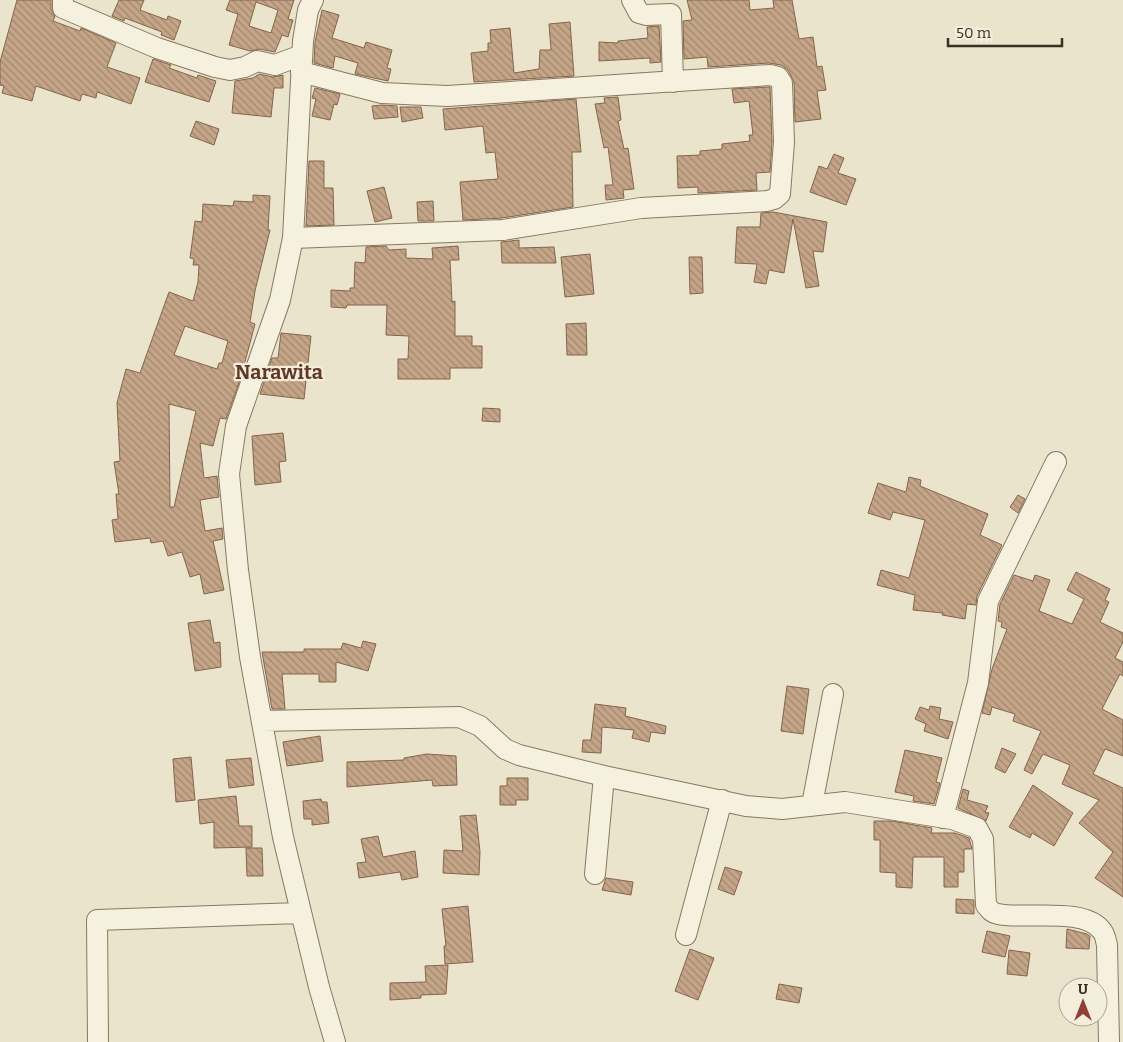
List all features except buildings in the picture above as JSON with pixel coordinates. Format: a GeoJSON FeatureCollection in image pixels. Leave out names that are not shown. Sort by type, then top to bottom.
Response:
{"type":"FeatureCollection","features":[{"type":"Feature","properties":{"kind":"street"},"geometry":{"type":"LineString","coordinates":[[63,0],[64,8],[157,48],[215,67],[230,70],[245,67],[257,61],[275,65],[302,63],[382,93],[447,96],[506,90],[770,75],[778,77],[782,83],[784,142],[780,194],[778,197],[767,201],[642,208],[504,230],[293,238]]}},
{"type":"Feature","properties":{"kind":"street"},"geometry":{"type":"LineString","coordinates":[[314,0],[308,10],[302,63],[293,238],[280,300],[236,426],[230,458],[238,570],[262,721],[283,837],[319,987],[335,1042]]}},
{"type":"Feature","properties":{"kind":"street"},"geometry":{"type":"LineString","coordinates":[[632,0],[639,14],[646,16],[670,14],[673,82]]}},
{"type":"Feature","properties":{"kind":"street"},"geometry":{"type":"LineString","coordinates":[[943,818],[978,683],[988,601],[1056,462]]}},
{"type":"Feature","properties":{"kind":"street"},"geometry":{"type":"LineString","coordinates":[[812,804],[833,694]]}},
{"type":"Feature","properties":{"kind":"street"},"geometry":{"type":"LineString","coordinates":[[262,721],[459,717],[480,726],[506,749],[519,755],[604,776],[722,800],[782,809],[812,804],[845,802],[943,818],[977,828],[981,833],[986,905],[991,912],[999,915],[1048,914],[1091,921],[1115,944],[1109,1042]]}},
{"type":"Feature","properties":{"kind":"street"},"geometry":{"type":"LineString","coordinates":[[595,874],[604,776]]}},
{"type":"Feature","properties":{"kind":"street"},"geometry":{"type":"LineString","coordinates":[[686,935],[722,800]]}},
{"type":"Feature","properties":{"kind":"street"},"geometry":{"type":"LineString","coordinates":[[98,1042],[97,920],[301,913]]}},
{"type":"Feature","properties":{"kind":"district","name":"Narawita"},"geometry":{"type":"Point","coordinates":[279,372]}}]}
